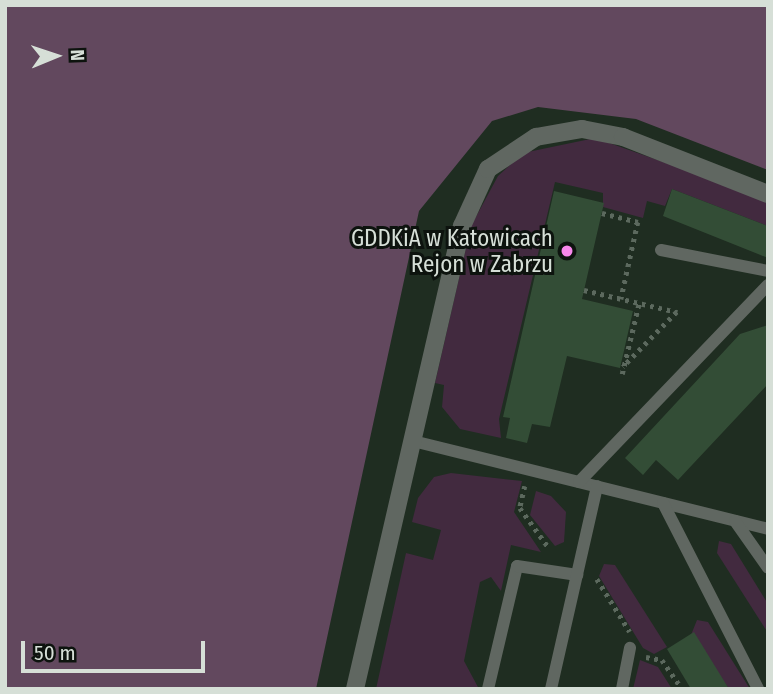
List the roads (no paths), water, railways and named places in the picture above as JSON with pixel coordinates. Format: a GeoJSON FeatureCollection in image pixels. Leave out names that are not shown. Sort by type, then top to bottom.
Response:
{"type":"FeatureCollection","features":[{"type":"Feature","properties":{"kind":"street"},"geometry":{"type":"LineString","coordinates":[[355,689],[462,226],[488,169],[536,137],[582,129],[623,137],[768,194]]}},
{"type":"Feature","properties":{"kind":"lane"},"geometry":{"type":"LineString","coordinates":[[661,250],[768,271]]}},
{"type":"Feature","properties":{"kind":"lane"},"geometry":{"type":"LineString","coordinates":[[579,482],[768,285]]}},
{"type":"Feature","properties":{"kind":"lane"},"geometry":{"type":"LineString","coordinates":[[413,441],[768,529]]}},
{"type":"Feature","properties":{"kind":"lane"},"geometry":{"type":"LineString","coordinates":[[551,689],[597,486]]}},
{"type":"Feature","properties":{"kind":"lane"},"geometry":{"type":"LineString","coordinates":[[663,503],[758,689]]}},
{"type":"Feature","properties":{"kind":"lane"},"geometry":{"type":"LineString","coordinates":[[735,521],[768,568]]}},
{"type":"Feature","properties":{"kind":"lane"},"geometry":{"type":"LineString","coordinates":[[488,689],[517,566],[577,575]]}},
{"type":"Feature","properties":{"kind":"lane"},"geometry":{"type":"LineString","coordinates":[[622,689],[630,648]]}},
{"type":"Feature","properties":{"kind":"place","name":"GDDKiA w Katowicach Rejon w Zabrzu"},"geometry":{"type":"Point","coordinates":[567,251]}}]}
